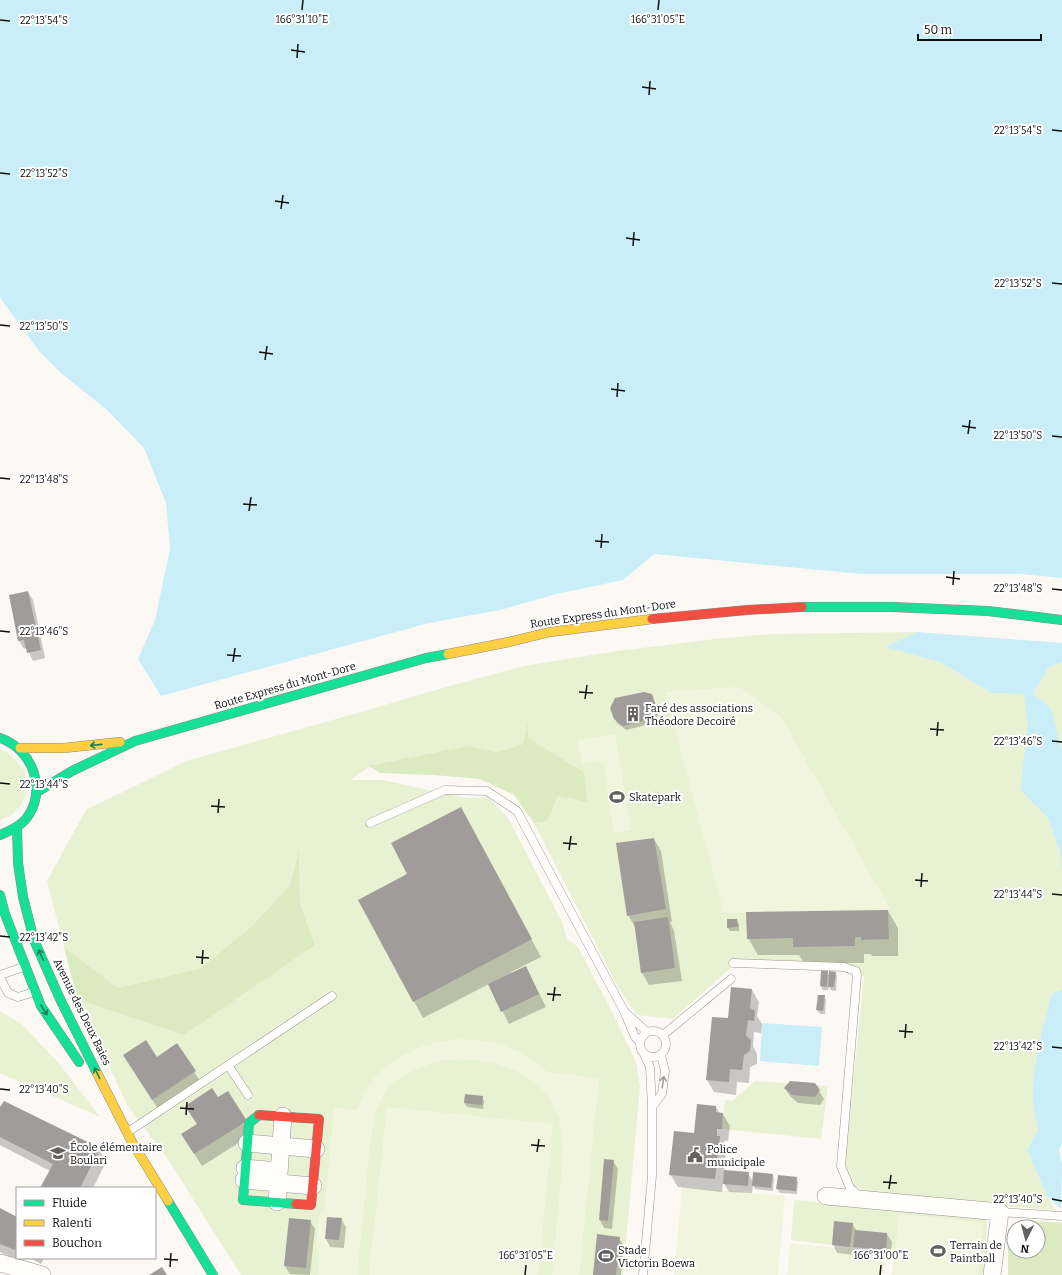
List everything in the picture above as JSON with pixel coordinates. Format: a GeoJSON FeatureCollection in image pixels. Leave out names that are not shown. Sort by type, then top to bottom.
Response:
{"type":"FeatureCollection","features":[{"type":"Feature","properties":{"kind":"main road","name":"Route Express du Mont-Dore"},"geometry":{"type":"LineString","coordinates":[[37,792],[72,771],[135,741],[426,658],[509,642],[550,632],[688,615],[802,607],[892,607],[988,611],[1062,620]]}},
{"type":"Feature","properties":{"kind":"main road"},"geometry":{"type":"LineString","coordinates":[[0,835],[6,834],[27,818],[34,806],[37,792],[36,776],[30,760],[20,748],[1,737]]}},
{"type":"Feature","properties":{"kind":"main road","name":"Route Express du Mont-Dore"},"geometry":{"type":"LineString","coordinates":[[20,748],[64,748],[135,741]]}},
{"type":"Feature","properties":{"kind":"main road","name":"Avenue des Deux Baies"},"geometry":{"type":"LineString","coordinates":[[17,827],[18,863],[23,898],[34,940],[60,999],[127,1132]]}},
{"type":"Feature","properties":{"kind":"main road","name":"Avenue des Deux Baies"},"geometry":{"type":"LineString","coordinates":[[0,895],[5,914],[41,1006],[127,1132],[213,1275]]}},
{"type":"Feature","properties":{"kind":"main road"},"geometry":{"type":"LineString","coordinates":[[259,1115],[283,1116],[319,1119],[311,1205],[243,1200],[249,1124],[259,1115]]}},
{"type":"Feature","properties":{"kind":"street"},"geometry":{"type":"LineString","coordinates":[[277,1202],[283,1116]]}},
{"type":"Feature","properties":{"kind":"street"},"geometry":{"type":"LineString","coordinates":[[282,1146],[306,1118]]}},
{"type":"Feature","properties":{"kind":"street"},"geometry":{"type":"LineString","coordinates":[[247,1143],[316,1149]]}},
{"type":"Feature","properties":{"kind":"street"},"geometry":{"type":"LineString","coordinates":[[245,1174],[279,1177],[313,1186]]}},
{"type":"Feature","properties":{"kind":"street"},"geometry":{"type":"LineString","coordinates":[[826,1196],[1000,1212],[992,1275]]}},
{"type":"Feature","properties":{"kind":"street"},"geometry":{"type":"LineString","coordinates":[[0,1263],[42,1275]]}},
{"type":"Feature","properties":{"kind":"lane"},"geometry":{"type":"LineString","coordinates":[[370,823],[445,790],[487,792],[517,811],[624,1011],[635,1037],[640,1042]]}},
{"type":"Feature","properties":{"kind":"lane"},"geometry":{"type":"LineString","coordinates":[[733,963],[844,967],[856,971],[841,1166],[850,1188],[865,1200]]}},
{"type":"Feature","properties":{"kind":"lane"},"geometry":{"type":"LineString","coordinates":[[25,967],[0,976],[8,993],[18,997],[35,992]]}},
{"type":"Feature","properties":{"kind":"lane"},"geometry":{"type":"LineString","coordinates":[[663,1035],[731,979]]}},
{"type":"Feature","properties":{"kind":"lane"},"geometry":{"type":"LineString","coordinates":[[127,1132],[332,996]]}},
{"type":"Feature","properties":{"kind":"lane"},"geometry":{"type":"LineString","coordinates":[[624,1011],[647,1032]]}},
{"type":"Feature","properties":{"kind":"lane"},"geometry":{"type":"LineString","coordinates":[[643,1275],[652,1176],[652,1107],[650,1067],[640,1047],[640,1042],[643,1035],[647,1032],[655,1031],[663,1035],[667,1043],[664,1052],[661,1055],[652,1057],[644,1054]]}},
{"type":"Feature","properties":{"kind":"lane"},"geometry":{"type":"LineString","coordinates":[[652,1107],[662,1094],[665,1071],[661,1055]]}},
{"type":"Feature","properties":{"kind":"lane"},"geometry":{"type":"LineString","coordinates":[[228,1065],[248,1095]]}},
{"type":"Feature","properties":{"kind":"lane"},"geometry":{"type":"LineString","coordinates":[[1000,1212],[1062,1216]]}},
{"type":"Feature","properties":{"kind":"green space"},"geometry":{"type":"Polygon","coordinates":[[[917,632],[886,647],[940,662],[991,693],[1033,694],[1049,667],[1062,662],[1062,990],[1052,993],[1040,1041],[1035,1065],[1033,1095],[1038,1130],[1027,1150],[1047,1196],[1055,1210],[871,1196],[852,1183],[845,1162],[864,976],[845,971],[741,959],[673,1019],[637,1015],[618,987],[534,823],[547,821],[558,796],[584,772],[527,738],[528,726],[523,744],[497,752],[467,746],[372,765],[350,780],[383,780],[465,798],[488,797],[508,818],[561,920],[567,939],[578,947],[636,1062],[640,1086],[623,1275],[241,1275],[167,1158],[127,1105],[79,1000],[184,1034],[315,945],[300,903],[299,852],[290,885],[252,926],[201,968],[118,988],[64,947],[47,881],[86,810],[186,761],[524,666],[617,651],[715,639],[773,634],[917,632]]]}},
{"type":"Feature","properties":{"kind":"green space"},"geometry":{"type":"Polygon","coordinates":[[[739,687],[781,717],[890,909],[724,913],[665,692],[739,687]]]}},
{"type":"Feature","properties":{"kind":"green space"},"geometry":{"type":"Polygon","coordinates":[[[528,723],[528,738],[584,772],[587,802],[558,796],[547,821],[534,823],[514,795],[480,779],[434,775],[380,773],[369,766],[467,746],[497,752],[523,744],[528,723]]]}},
{"type":"Feature","properties":{"kind":"green space","name":"Skatepark"},"geometry":{"type":"Polygon","coordinates":[[[615,734],[631,830],[614,833],[603,761],[582,764],[578,740],[615,734]]]}},
{"type":"Feature","properties":{"kind":"green space"},"geometry":{"type":"Polygon","coordinates":[[[0,749],[10,754],[25,771],[26,795],[21,805],[13,814],[0,820],[0,749]]]}},
{"type":"Feature","properties":{"kind":"green space"},"geometry":{"type":"Polygon","coordinates":[[[299,850],[300,903],[315,945],[184,1035],[79,1000],[64,947],[118,988],[201,968],[252,926],[290,885],[299,850]]]}},
{"type":"Feature","properties":{"kind":"green space"},"geometry":{"type":"Polygon","coordinates":[[[0,1011],[23,1025],[61,1066],[100,1117],[0,1073],[0,1011]]]}},
{"type":"Feature","properties":{"kind":"green space"},"geometry":{"type":"Polygon","coordinates":[[[461,1039],[483,1041],[502,1045],[517,1051],[547,1072],[599,1078],[579,1275],[552,1275],[563,1158],[561,1125],[556,1109],[547,1095],[537,1084],[524,1076],[511,1069],[496,1064],[464,1059],[428,1064],[402,1077],[388,1088],[377,1109],[371,1135],[357,1275],[318,1275],[320,1253],[316,1248],[319,1217],[324,1212],[334,1108],[357,1110],[366,1091],[377,1075],[400,1057],[422,1046],[461,1039]]]}},
{"type":"Feature","properties":{"kind":"green space"},"geometry":{"type":"Polygon","coordinates":[[[755,1081],[828,1086],[821,1139],[722,1129],[725,1100],[732,1101],[755,1081]]]}},
{"type":"Feature","properties":{"kind":"green space"},"geometry":{"type":"Polygon","coordinates":[[[387,1107],[553,1124],[538,1275],[369,1275],[387,1107]]]}},
{"type":"Feature","properties":{"kind":"green space"},"geometry":{"type":"Polygon","coordinates":[[[682,1187],[785,1196],[778,1275],[674,1275],[682,1187]]]}},
{"type":"Feature","properties":{"kind":"green space"},"geometry":{"type":"Polygon","coordinates":[[[794,1200],[984,1217],[987,1223],[984,1275],[892,1275],[895,1252],[791,1240],[794,1200]]]}},
{"type":"Feature","properties":{"kind":"green space","name":"Terrain de Paintball"},"geometry":{"type":"Polygon","coordinates":[[[899,1214],[978,1222],[983,1227],[978,1275],[893,1275],[899,1214]]]}},
{"type":"Feature","properties":{"kind":"green space"},"geometry":{"type":"Polygon","coordinates":[[[1046,1222],[1062,1223],[1062,1275],[1008,1275],[1008,1259],[1046,1259],[1046,1222]]]}},
{"type":"Feature","properties":{"kind":"green space"},"geometry":{"type":"Polygon","coordinates":[[[790,1243],[886,1253],[884,1275],[787,1275],[790,1243]]]}},
{"type":"Feature","properties":{"kind":"water"},"geometry":{"type":"Polygon","coordinates":[[[0,0],[1062,0],[1062,578],[1020,574],[861,574],[654,554],[623,580],[557,594],[500,610],[429,623],[161,696],[138,659],[155,620],[170,549],[166,503],[144,448],[107,410],[61,373],[40,352],[0,298],[0,0]]]}},
{"type":"Feature","properties":{"kind":"water"},"geometry":{"type":"Polygon","coordinates":[[[917,632],[1062,643],[1062,662],[1049,667],[1033,694],[1051,708],[1062,752],[1062,869],[1060,852],[1048,818],[1020,789],[1028,728],[1024,694],[991,693],[940,662],[885,647],[917,632]]]}},
{"type":"Feature","properties":{"kind":"water"},"geometry":{"type":"Polygon","coordinates":[[[1062,990],[1062,1143],[1059,1150],[1062,1165],[1061,1209],[1047,1196],[1027,1150],[1038,1130],[1033,1095],[1035,1065],[1040,1041],[1052,993],[1062,990]]]}},
{"type":"Feature","properties":{"kind":"water"},"geometry":{"type":"Polygon","coordinates":[[[762,1023],[822,1027],[819,1066],[760,1061],[762,1023]]]}},
{"type":"Feature","properties":{"kind":"building"},"geometry":{"type":"Polygon","coordinates":[[[28,591],[41,650],[27,653],[24,640],[18,641],[9,595],[28,591]]]}},
{"type":"Feature","properties":{"kind":"building","name":"Faré des associations Théodore Decoiré"},"geometry":{"type":"Polygon","coordinates":[[[644,692],[652,694],[657,709],[652,719],[623,726],[614,719],[610,708],[615,698],[644,692]]]}},
{"type":"Feature","properties":{"kind":"building"},"geometry":{"type":"Polygon","coordinates":[[[461,807],[532,939],[413,1002],[358,900],[407,874],[391,843],[461,807]]]}},
{"type":"Feature","properties":{"kind":"building"},"geometry":{"type":"Polygon","coordinates":[[[654,838],[666,909],[627,916],[616,843],[654,838]]]}},
{"type":"Feature","properties":{"kind":"building"},"geometry":{"type":"Polygon","coordinates":[[[888,910],[889,939],[861,940],[861,937],[855,937],[855,946],[793,947],[793,938],[747,939],[746,912],[888,910]]]}},
{"type":"Feature","properties":{"kind":"building"},"geometry":{"type":"Polygon","coordinates":[[[668,917],[675,968],[641,973],[634,922],[668,917]]]}},
{"type":"Feature","properties":{"kind":"building"},"geometry":{"type":"Polygon","coordinates":[[[727,919],[737,919],[738,927],[727,928],[727,919]]]}},
{"type":"Feature","properties":{"kind":"building"},"geometry":{"type":"Polygon","coordinates":[[[526,966],[539,994],[501,1012],[488,984],[526,966]]]}},
{"type":"Feature","properties":{"kind":"building"},"geometry":{"type":"Polygon","coordinates":[[[821,971],[828,971],[827,987],[820,986],[821,971]]]}},
{"type":"Feature","properties":{"kind":"building"},"geometry":{"type":"Polygon","coordinates":[[[829,971],[836,972],[834,987],[828,987],[829,971]]]}},
{"type":"Feature","properties":{"kind":"building"},"geometry":{"type":"Polygon","coordinates":[[[731,987],[752,989],[750,1008],[755,1011],[754,1021],[748,1020],[746,1036],[751,1040],[750,1051],[744,1055],[742,1070],[730,1069],[729,1082],[706,1080],[712,1017],[728,1018],[731,987]]]}},
{"type":"Feature","properties":{"kind":"building"},"geometry":{"type":"Polygon","coordinates":[[[818,995],[825,995],[823,1011],[816,1010],[818,995]]]}},
{"type":"Feature","properties":{"kind":"building"},"geometry":{"type":"Polygon","coordinates":[[[146,1040],[157,1057],[177,1043],[196,1071],[152,1100],[123,1055],[146,1040]]]}},
{"type":"Feature","properties":{"kind":"building"},"geometry":{"type":"Polygon","coordinates":[[[790,1081],[815,1083],[820,1090],[815,1097],[792,1095],[784,1088],[790,1081]]]}},
{"type":"Feature","properties":{"kind":"building"},"geometry":{"type":"Polygon","coordinates":[[[212,1088],[218,1097],[228,1091],[247,1121],[194,1154],[181,1134],[197,1124],[185,1106],[212,1088]]]}},
{"type":"Feature","properties":{"kind":"building"},"geometry":{"type":"Polygon","coordinates":[[[465,1094],[483,1096],[482,1105],[464,1103],[465,1094]]]}},
{"type":"Feature","properties":{"kind":"building"},"geometry":{"type":"Polygon","coordinates":[[[4,1101],[100,1148],[80,1187],[41,1187],[53,1164],[0,1137],[0,1107],[4,1101]]]}},
{"type":"Feature","properties":{"kind":"building","name":"Police municipale"},"geometry":{"type":"Polygon","coordinates":[[[697,1104],[716,1106],[716,1112],[723,1113],[722,1129],[717,1129],[717,1136],[720,1136],[715,1179],[669,1175],[674,1131],[694,1133],[697,1104]]]}},
{"type":"Feature","properties":{"kind":"building","name":"Stade Victorin Boewa"},"geometry":{"type":"Polygon","coordinates":[[[604,1159],[614,1160],[608,1221],[599,1220],[604,1159]]]}},
{"type":"Feature","properties":{"kind":"building"},"geometry":{"type":"Polygon","coordinates":[[[724,1170],[749,1172],[748,1186],[723,1184],[724,1170]]]}},
{"type":"Feature","properties":{"kind":"building"},"geometry":{"type":"Polygon","coordinates":[[[753,1172],[773,1174],[771,1188],[752,1186],[753,1172]]]}},
{"type":"Feature","properties":{"kind":"building"},"geometry":{"type":"Polygon","coordinates":[[[778,1175],[797,1177],[796,1191],[776,1189],[778,1175]]]}},
{"type":"Feature","properties":{"kind":"building"},"geometry":{"type":"Polygon","coordinates":[[[0,1208],[16,1216],[16,1246],[15,1250],[0,1244],[0,1208]]]}},
{"type":"Feature","properties":{"kind":"building"},"geometry":{"type":"Polygon","coordinates":[[[327,1217],[342,1218],[339,1240],[325,1239],[327,1217]]]}},
{"type":"Feature","properties":{"kind":"building"},"geometry":{"type":"Polygon","coordinates":[[[289,1218],[311,1220],[306,1268],[284,1266],[289,1218]]]}},
{"type":"Feature","properties":{"kind":"building"},"geometry":{"type":"Polygon","coordinates":[[[834,1221],[853,1223],[850,1247],[832,1245],[834,1221]]]}},
{"type":"Feature","properties":{"kind":"building"},"geometry":{"type":"Polygon","coordinates":[[[855,1230],[887,1233],[886,1250],[853,1247],[855,1230]]]}},
{"type":"Feature","properties":{"kind":"building","name":"Stade Victorin Boewa"},"geometry":{"type":"Polygon","coordinates":[[[597,1234],[620,1237],[616,1275],[593,1275],[597,1234]]]}},
{"type":"Feature","properties":{"kind":"building"},"geometry":{"type":"Polygon","coordinates":[[[162,1267],[167,1275],[149,1275],[162,1267]]]}},
{"type":"Feature","properties":{"kind":"traffic: fast"},"geometry":{"type":"LineString","coordinates":[[802,607],[892,607],[988,611],[1062,620]]}},
{"type":"Feature","properties":{"kind":"traffic: fast"},"geometry":{"type":"LineString","coordinates":[[37,792],[72,771],[135,741],[426,658],[448,654]]}},
{"type":"Feature","properties":{"kind":"traffic: fast"},"geometry":{"type":"LineString","coordinates":[[0,738],[11,743],[21,751],[29,761],[34,772],[36,784],[36,796],[33,808],[26,819],[14,828],[0,835]]}},
{"type":"Feature","properties":{"kind":"traffic: fast"},"geometry":{"type":"LineString","coordinates":[[17,827],[18,863],[23,897],[34,940],[60,999],[97,1073]]}},
{"type":"Feature","properties":{"kind":"traffic: fast"},"geometry":{"type":"LineString","coordinates":[[0,895],[5,914],[41,1006],[79,1062]]}},
{"type":"Feature","properties":{"kind":"traffic: fast"},"geometry":{"type":"LineString","coordinates":[[259,1115],[249,1123],[243,1200],[296,1204]]}},
{"type":"Feature","properties":{"kind":"traffic: fast"},"geometry":{"type":"LineString","coordinates":[[168,1201],[213,1275]]}},
{"type":"Feature","properties":{"kind":"traffic: slow"},"geometry":{"type":"LineString","coordinates":[[448,654],[550,632],[652,619]]}},
{"type":"Feature","properties":{"kind":"traffic: slow"},"geometry":{"type":"LineString","coordinates":[[20,748],[64,748],[120,742]]}},
{"type":"Feature","properties":{"kind":"traffic: slow"},"geometry":{"type":"LineString","coordinates":[[97,1073],[132,1142],[168,1201]]}},
{"type":"Feature","properties":{"kind":"traffic: jam"},"geometry":{"type":"LineString","coordinates":[[652,619],[747,610],[802,607]]}},
{"type":"Feature","properties":{"kind":"traffic: jam"},"geometry":{"type":"LineString","coordinates":[[259,1115],[319,1119],[311,1205],[296,1204]]}},
{"type":"Feature","properties":{"kind":"place","name":"Faré des associations Théodore Decoiré"},"geometry":{"type":"Point","coordinates":[633,714]}},
{"type":"Feature","properties":{"kind":"place","name":"Skatepark"},"geometry":{"type":"Point","coordinates":[617,797]}},
{"type":"Feature","properties":{"kind":"place","name":"École élémentaire Boulari"},"geometry":{"type":"Point","coordinates":[58,1153]}},
{"type":"Feature","properties":{"kind":"place","name":"Police municipale"},"geometry":{"type":"Point","coordinates":[695,1155]}},
{"type":"Feature","properties":{"kind":"place","name":"Terrain de Paintball"},"geometry":{"type":"Point","coordinates":[938,1251]}},
{"type":"Feature","properties":{"kind":"place","name":"Stade Victorin Boewa"},"geometry":{"type":"Point","coordinates":[606,1256]}}]}
